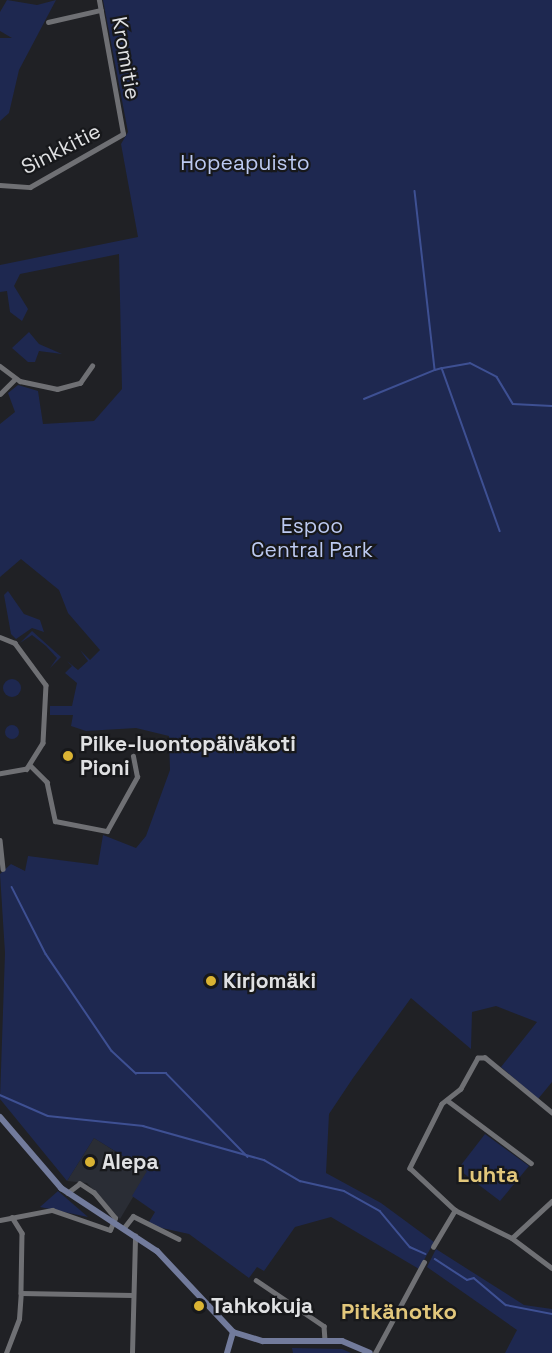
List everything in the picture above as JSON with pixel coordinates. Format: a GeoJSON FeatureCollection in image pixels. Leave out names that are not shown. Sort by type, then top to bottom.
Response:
{"type":"FeatureCollection","features":[{"type":"Feature","properties":{"kind":"street","name":"Kromitie"},"geometry":{"type":"LineString","coordinates":[[99,0],[122,122]]}},
{"type":"Feature","properties":{"kind":"street"},"geometry":{"type":"LineString","coordinates":[[48,22],[101,10]]}},
{"type":"Feature","properties":{"kind":"street","name":"Sinkkitie"},"geometry":{"type":"LineString","coordinates":[[0,185],[26,189],[38,184],[120,137],[122,122]]}},
{"type":"Feature","properties":{"kind":"street"},"geometry":{"type":"LineString","coordinates":[[0,366],[15,379],[57,389],[80,383],[92,366]]}},
{"type":"Feature","properties":{"kind":"street"},"geometry":{"type":"LineString","coordinates":[[0,394],[15,379]]}},
{"type":"Feature","properties":{"kind":"street"},"geometry":{"type":"LineString","coordinates":[[0,637],[15,643],[46,685],[43,743],[31,766],[0,774]]}},
{"type":"Feature","properties":{"kind":"street"},"geometry":{"type":"LineString","coordinates":[[31,766],[47,782],[55,821],[107,831],[137,777],[133,756]]}},
{"type":"Feature","properties":{"kind":"street"},"geometry":{"type":"LineString","coordinates":[[0,840],[3,869]]}},
{"type":"Feature","properties":{"kind":"street"},"geometry":{"type":"LineString","coordinates":[[552,1113],[482,1057],[447,1100],[410,1174],[455,1210],[512,1238],[552,1268]]}},
{"type":"Feature","properties":{"kind":"street"},"geometry":{"type":"LineString","coordinates":[[447,1100],[531,1163]]}},
{"type":"Feature","properties":{"kind":"street"},"geometry":{"type":"LineString","coordinates":[[0,1117],[68,1193],[135,1236],[165,1259],[233,1332],[263,1341],[325,1340],[370,1353]]}},
{"type":"Feature","properties":{"kind":"street"},"geometry":{"type":"LineString","coordinates":[[68,1193],[76,1185],[88,1189],[110,1211],[114,1224]]}},
{"type":"Feature","properties":{"kind":"street"},"geometry":{"type":"LineString","coordinates":[[512,1238],[552,1201]]}},
{"type":"Feature","properties":{"kind":"street"},"geometry":{"type":"LineString","coordinates":[[0,1220],[52,1210],[108,1230],[114,1224]]}},
{"type":"Feature","properties":{"kind":"street"},"geometry":{"type":"LineString","coordinates":[[433,1247],[455,1210]]}},
{"type":"Feature","properties":{"kind":"street"},"geometry":{"type":"LineString","coordinates":[[123,1229],[133,1216],[179,1239]]}},
{"type":"Feature","properties":{"kind":"street"},"geometry":{"type":"LineString","coordinates":[[6,1353],[19,1319],[21,1293],[22,1233],[12,1217]]}},
{"type":"Feature","properties":{"kind":"street"},"geometry":{"type":"LineString","coordinates":[[132,1353],[135,1236]]}},
{"type":"Feature","properties":{"kind":"street"},"geometry":{"type":"LineString","coordinates":[[375,1353],[424,1262]]}},
{"type":"Feature","properties":{"kind":"street"},"geometry":{"type":"LineString","coordinates":[[256,1280],[324,1326],[325,1340]]}},
{"type":"Feature","properties":{"kind":"street"},"geometry":{"type":"LineString","coordinates":[[21,1293],[132,1295]]}},
{"type":"Feature","properties":{"kind":"street"},"geometry":{"type":"LineString","coordinates":[[228,1353],[233,1332]]}},
{"type":"Feature","properties":{"kind":"shaded area"},"geometry":{"type":"Polygon","coordinates":[[[94,1138],[148,1172],[120,1219],[87,1183],[67,1181],[94,1138]]]}},
{"type":"Feature","properties":{"kind":"green space"},"geometry":{"type":"Polygon","coordinates":[[[7,0],[37,5],[56,0],[19,70],[9,113],[0,121],[0,38],[12,38],[0,31],[0,12],[7,0]]]}},
{"type":"Feature","properties":{"kind":"green space","name":"Espoo Central Park"},"geometry":{"type":"Polygon","coordinates":[[[103,0],[552,0],[552,1082],[538,1099],[501,1067],[537,1022],[496,1006],[472,1012],[471,1049],[411,998],[353,1078],[329,1114],[326,1173],[381,1203],[434,1242],[419,1269],[331,1217],[295,1227],[264,1271],[257,1267],[249,1278],[189,1234],[153,1226],[149,1222],[155,1212],[132,1196],[147,1171],[94,1138],[67,1181],[0,1099],[5,953],[0,874],[11,864],[25,871],[28,856],[98,865],[103,835],[136,848],[146,836],[170,770],[169,736],[136,728],[86,731],[71,726],[73,715],[50,715],[50,706],[72,706],[77,683],[65,673],[72,666],[67,661],[78,670],[88,661],[80,650],[90,660],[100,650],[68,613],[59,590],[21,559],[0,577],[0,424],[15,412],[8,393],[18,385],[38,391],[43,424],[94,421],[122,389],[119,254],[20,274],[14,286],[28,309],[22,321],[10,312],[7,291],[0,292],[0,265],[138,237],[121,144],[128,132],[103,0]]]}},
{"type":"Feature","properties":{"kind":"green space"},"geometry":{"type":"Polygon","coordinates":[[[29,332],[39,344],[62,354],[39,351],[35,362],[28,362],[12,348],[29,332]]]}},
{"type":"Feature","properties":{"kind":"green space"},"geometry":{"type":"Polygon","coordinates":[[[8,591],[24,614],[40,620],[44,632],[32,628],[16,639],[11,634],[4,595],[8,591]]]}},
{"type":"Feature","properties":{"kind":"green space"},"geometry":{"type":"Polygon","coordinates":[[[32,631],[61,657],[50,668],[57,658],[46,646],[32,635],[20,643],[32,631]]]}},
{"type":"Feature","properties":{"kind":"green space"},"geometry":{"type":"Polygon","coordinates":[[[12,679],[18,682],[21,688],[18,694],[12,697],[6,694],[3,688],[6,682],[12,679]]]}},
{"type":"Feature","properties":{"kind":"green space"},"geometry":{"type":"Polygon","coordinates":[[[12,725],[17,727],[19,732],[17,737],[12,739],[7,737],[5,732],[7,727],[12,725]]]}},
{"type":"Feature","properties":{"kind":"green space"},"geometry":{"type":"Polygon","coordinates":[[[485,1134],[529,1166],[500,1201],[458,1169],[485,1134]]]}},
{"type":"Feature","properties":{"kind":"green space"},"geometry":{"type":"Polygon","coordinates":[[[58,1191],[88,1217],[40,1207],[58,1191]]]}},
{"type":"Feature","properties":{"kind":"green space"},"geometry":{"type":"Polygon","coordinates":[[[436,1249],[524,1305],[552,1309],[552,1353],[505,1353],[517,1330],[427,1267],[436,1249]]]}},
{"type":"Feature","properties":{"kind":"green space"},"geometry":{"type":"Polygon","coordinates":[[[292,1348],[342,1349],[351,1353],[293,1353],[292,1348]]]}},
{"type":"Feature","properties":{"kind":"waterway"},"geometry":{"type":"LineString","coordinates":[[415,191],[435,370],[442,368],[500,531]]}},
{"type":"Feature","properties":{"kind":"waterway"},"geometry":{"type":"LineString","coordinates":[[443,368],[470,363],[497,377],[513,404],[552,406]]}},
{"type":"Feature","properties":{"kind":"waterway"},"geometry":{"type":"LineString","coordinates":[[364,399],[435,370]]}},
{"type":"Feature","properties":{"kind":"waterway"},"geometry":{"type":"LineString","coordinates":[[12,887],[46,954],[112,1051],[136,1073],[166,1073],[248,1157]]}},
{"type":"Feature","properties":{"kind":"waterway"},"geometry":{"type":"LineString","coordinates":[[0,1095],[48,1116],[143,1126],[264,1160],[300,1181],[344,1191],[380,1211],[410,1247],[426,1254]]}},
{"type":"Feature","properties":{"kind":"waterway"},"geometry":{"type":"LineString","coordinates":[[435,1259],[467,1280],[474,1278],[506,1305],[552,1314]]}},
{"type":"Feature","properties":{"kind":"place","name":"Pilke-luontopäiväkoti Pioni"},"geometry":{"type":"Point","coordinates":[68,756]}},
{"type":"Feature","properties":{"kind":"place","name":"Kirjomäki"},"geometry":{"type":"Point","coordinates":[211,981]}},
{"type":"Feature","properties":{"kind":"place","name":"Alepa"},"geometry":{"type":"Point","coordinates":[90,1162]}},
{"type":"Feature","properties":{"kind":"place","name":"Tahkokuja"},"geometry":{"type":"Point","coordinates":[199,1306]}},
{"type":"Feature","properties":{"kind":"district","name":"Luhta"},"geometry":{"type":"Point","coordinates":[488,1175]}},
{"type":"Feature","properties":{"kind":"district","name":"Pitkänotko"},"geometry":{"type":"Point","coordinates":[399,1312]}},
{"type":"Feature","properties":{"kind":"park label","name":"Hopeapuisto"},"geometry":{"type":"Point","coordinates":[245,163]}}]}
